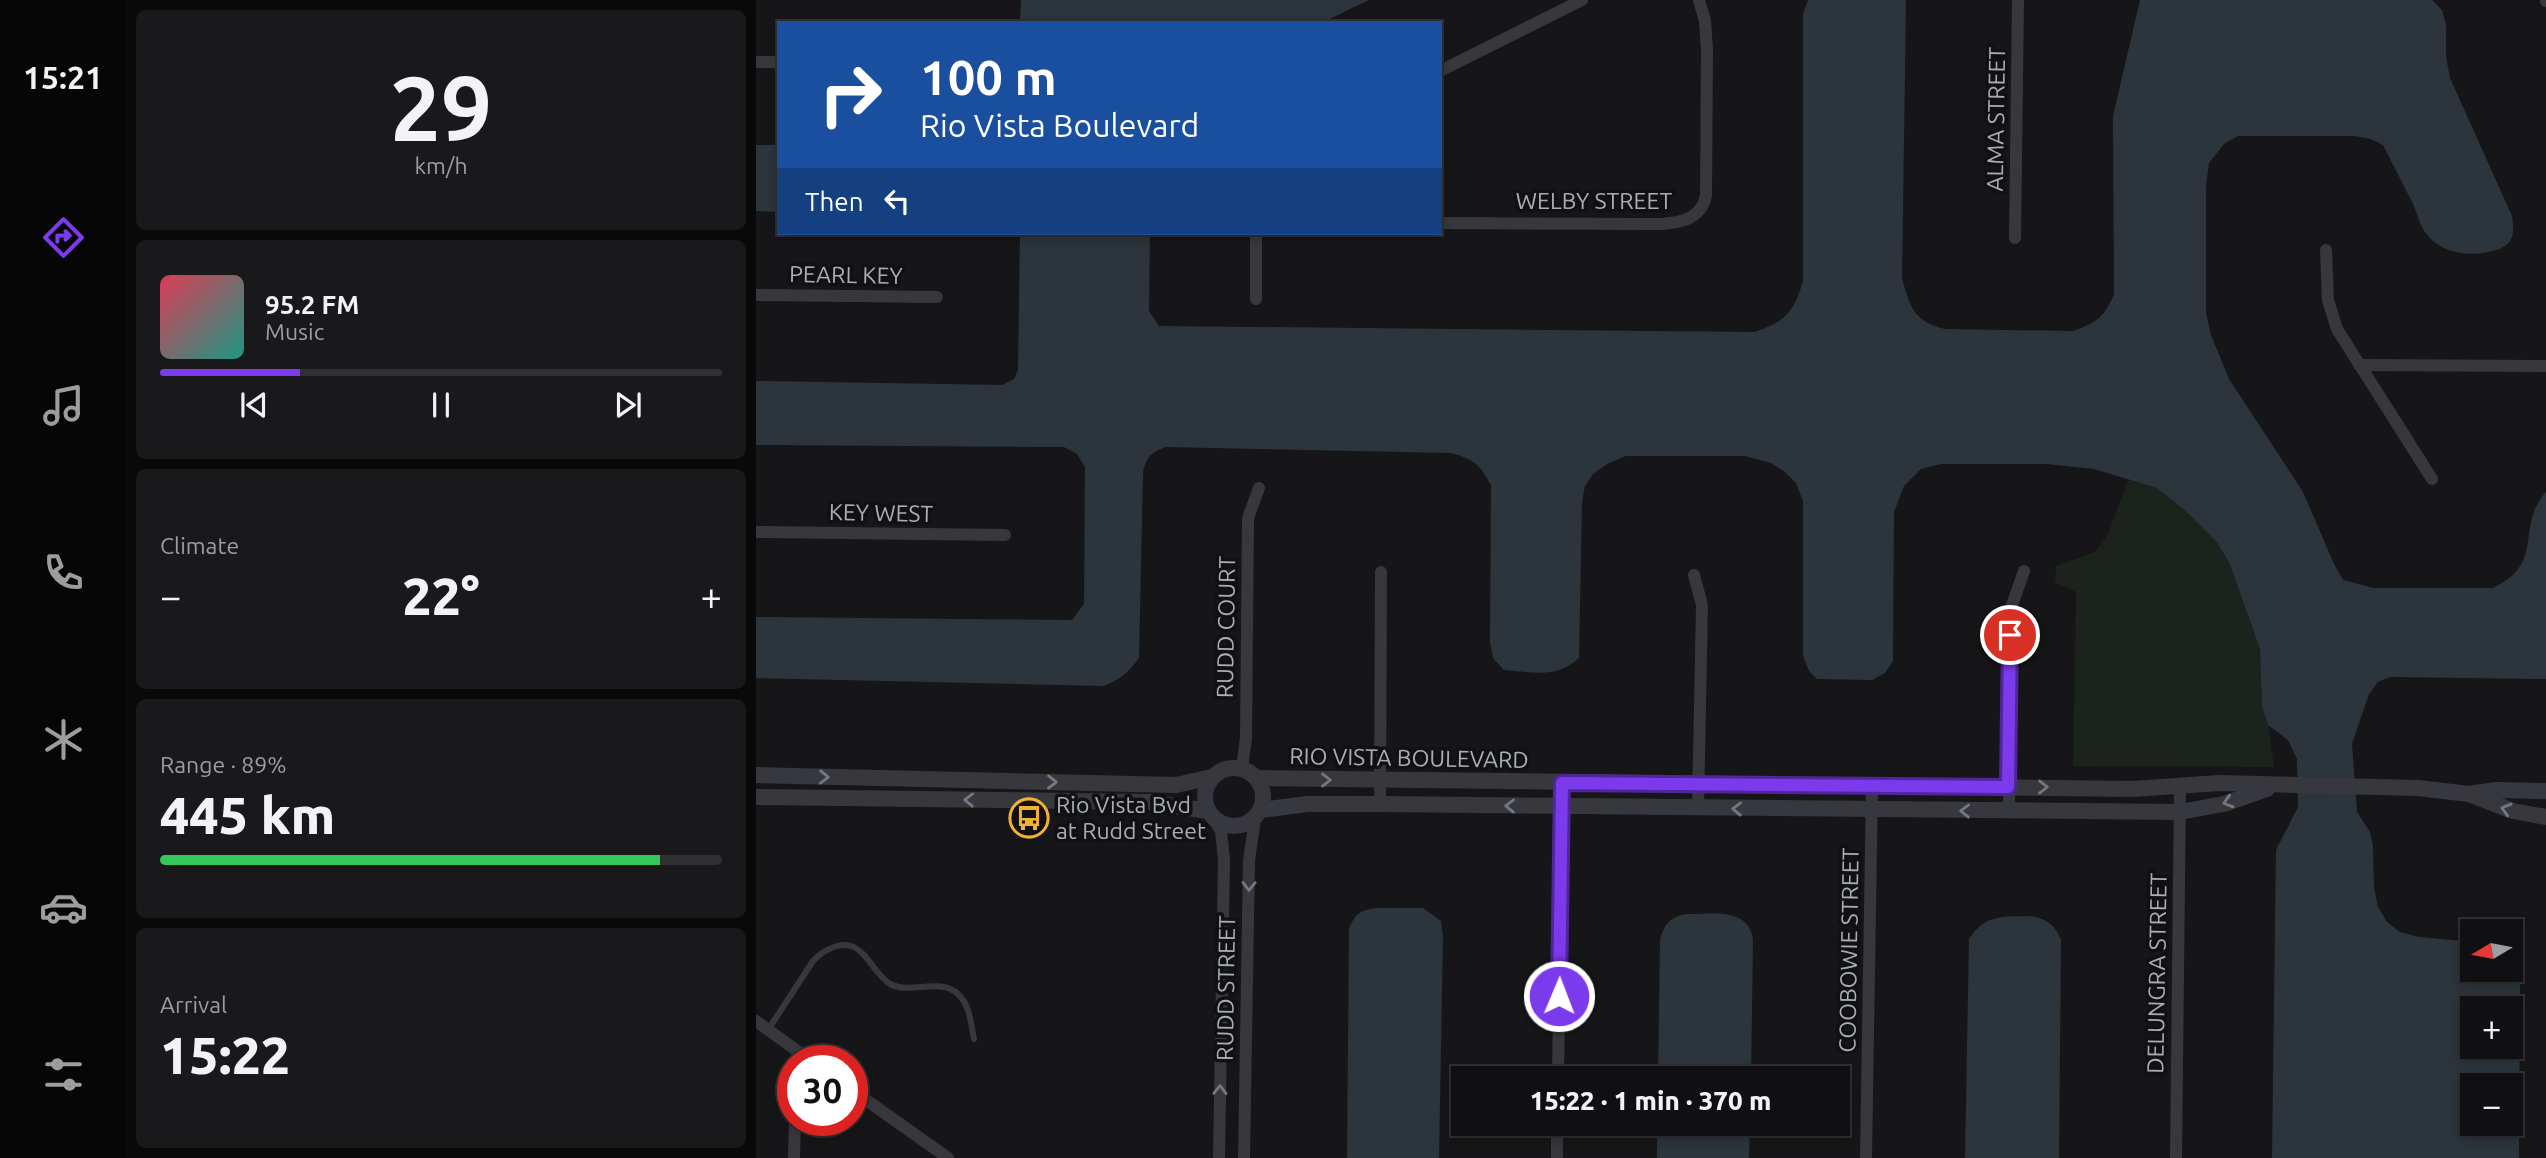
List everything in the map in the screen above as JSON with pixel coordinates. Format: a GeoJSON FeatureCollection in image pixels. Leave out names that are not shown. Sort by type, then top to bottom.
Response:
{"type":"FeatureCollection","features":[{"type":"Feature","properties":{"kind":"street"},"geometry":{"type":"LineString","coordinates":[[1442,70],[1582,0]]}},
{"type":"Feature","properties":{"kind":"street","name":"WELBY STREET"},"geometry":{"type":"LineString","coordinates":[[1442,223],[1660,224],[1686,220],[1700,211],[1706,197],[1707,50],[1705,21],[1699,0]]}},
{"type":"Feature","properties":{"kind":"street","name":"ALMA STREET"},"geometry":{"type":"LineString","coordinates":[[2015,238],[2018,0]]}},
{"type":"Feature","properties":{"kind":"street"},"geometry":{"type":"LineString","coordinates":[[756,62],[777,62]]}},
{"type":"Feature","properties":{"kind":"street"},"geometry":{"type":"LineString","coordinates":[[1256,235],[1256,299]]}},
{"type":"Feature","properties":{"kind":"street"},"geometry":{"type":"LineString","coordinates":[[2326,250],[2328,300],[2337,329],[2432,479]]}},
{"type":"Feature","properties":{"kind":"street","name":"PEARL KEY"},"geometry":{"type":"LineString","coordinates":[[756,295],[937,297]]}},
{"type":"Feature","properties":{"kind":"street"},"geometry":{"type":"LineString","coordinates":[[2360,365],[2546,366]]}},
{"type":"Feature","properties":{"kind":"street","name":"RUDD COURT"},"geometry":{"type":"LineString","coordinates":[[1242,768],[1246,738],[1248,518],[1259,488]]}},
{"type":"Feature","properties":{"kind":"street","name":"KEY WEST"},"geometry":{"type":"LineString","coordinates":[[756,532],[1005,536]]}},
{"type":"Feature","properties":{"kind":"street"},"geometry":{"type":"LineString","coordinates":[[2009,812],[2011,608],[2024,571]]}},
{"type":"Feature","properties":{"kind":"street"},"geometry":{"type":"LineString","coordinates":[[1380,804],[1381,572]]}},
{"type":"Feature","properties":{"kind":"street"},"geometry":{"type":"LineString","coordinates":[[1695,575],[1702,605],[1698,808]]}},
{"type":"Feature","properties":{"kind":"street"},"geometry":{"type":"LineString","coordinates":[[1234,767],[1242,768],[1258,778],[1264,800],[1258,815],[1235,827],[1225,826],[1211,816],[1149,802],[758,797],[758,775],[1176,785],[1212,778],[1234,767]]}},
{"type":"Feature","properties":{"kind":"street"},"geometry":{"type":"LineString","coordinates":[[1211,816],[1205,799],[1212,778]]}},
{"type":"Feature","properties":{"kind":"street","name":"RIO VISTA BOULEVARD"},"geometry":{"type":"LineString","coordinates":[[1258,778],[1872,786],[2180,788],[2220,783],[2274,787],[2377,787],[2469,794],[2513,811],[2546,817]]}},
{"type":"Feature","properties":{"kind":"street"},"geometry":{"type":"LineString","coordinates":[[1558,1066],[1562,783]]}},
{"type":"Feature","properties":{"kind":"street","name":"COOBOWIE STREET"},"geometry":{"type":"LineString","coordinates":[[1866,1158],[1872,786]]}},
{"type":"Feature","properties":{"kind":"street","name":"RIO VISTA BOULEVARD"},"geometry":{"type":"LineString","coordinates":[[1258,815],[1307,804],[2180,812],[2224,804],[2274,787]]}},
{"type":"Feature","properties":{"kind":"street","name":"DELUNGRA STREET"},"geometry":{"type":"LineString","coordinates":[[2176,1158],[2180,788]]}},
{"type":"Feature","properties":{"kind":"street","name":"RIO VISTA BOULEVARD"},"geometry":{"type":"LineString","coordinates":[[2469,794],[2496,790],[2546,791]]}},
{"type":"Feature","properties":{"kind":"street","name":"RUDD STREET"},"geometry":{"type":"LineString","coordinates":[[1244,1158],[1249,849],[1258,815]]}},
{"type":"Feature","properties":{"kind":"street","name":"RUDD STREET"},"geometry":{"type":"LineString","coordinates":[[1211,816],[1221,831],[1224,846],[1219,1158]]}},
{"type":"Feature","properties":{"kind":"street"},"geometry":{"type":"LineString","coordinates":[[756,1021],[786,1045]]}},
{"type":"Feature","properties":{"kind":"street"},"geometry":{"type":"LineString","coordinates":[[868,1101],[948,1158]]}},
{"type":"Feature","properties":{"kind":"street"},"geometry":{"type":"LineString","coordinates":[[1220,1135],[1244,1136]]}},
{"type":"Feature","properties":{"kind":"street"},"geometry":{"type":"LineString","coordinates":[[794,1158],[795,1136]]}},
{"type":"Feature","properties":{"kind":"street"},"geometry":{"type":"LineString","coordinates":[[1556,1158],[1557,1136]]}},
{"type":"Feature","properties":{"kind":"lane"},"geometry":{"type":"LineString","coordinates":[[768,1030],[813,961],[822,952],[853,946],[891,984],[904,988],[937,987],[958,994],[968,1009],[974,1039]]}},
{"type":"Feature","properties":{"kind":"shaded area"},"geometry":{"type":"Polygon","coordinates":[[[1021,0],[1369,0],[1325,21],[1020,21],[1021,0]]]}},
{"type":"Feature","properties":{"kind":"shaded area"},"geometry":{"type":"Polygon","coordinates":[[[1808,0],[1906,0],[1902,279],[1915,312],[1926,322],[1945,329],[2073,331],[2099,318],[2107,308],[2114,294],[2113,116],[2140,0],[2432,0],[2442,10],[2446,25],[2446,57],[2450,78],[2512,216],[2513,232],[2507,245],[2476,254],[2455,252],[2437,244],[2423,229],[2383,145],[2371,139],[2355,136],[2238,136],[2224,144],[2209,163],[2206,186],[2206,313],[2211,335],[2229,379],[2303,492],[2343,580],[2373,588],[2493,588],[2519,568],[2525,556],[2532,518],[2546,492],[2546,679],[2390,677],[2378,682],[2369,694],[2352,744],[2357,812],[2370,832],[2374,887],[2378,907],[2387,922],[2400,932],[2419,937],[2460,941],[2460,982],[2520,982],[2520,996],[2460,996],[2460,1059],[2520,1059],[2519,1073],[2460,1073],[2460,1136],[2519,1136],[2519,1158],[2272,1158],[2276,850],[2298,807],[2297,759],[2288,740],[2268,725],[2262,707],[2260,649],[2229,562],[2216,541],[2188,513],[2157,488],[2094,469],[2047,464],[1941,464],[1921,469],[1904,486],[1894,512],[1893,661],[1885,673],[1872,680],[1817,679],[1809,671],[1803,656],[1803,501],[1796,483],[1771,463],[1745,456],[1626,456],[1593,474],[1585,486],[1582,502],[1579,658],[1553,672],[1534,673],[1504,670],[1493,658],[1490,642],[1491,485],[1471,460],[1451,453],[1166,447],[1150,456],[1143,473],[1139,658],[1128,671],[1114,681],[1103,686],[756,678],[756,617],[1072,620],[1084,604],[1085,467],[1077,454],[1064,447],[756,445],[756,381],[1002,385],[1014,379],[1018,370],[1020,235],[1150,235],[1149,311],[1159,326],[1755,332],[1781,319],[1796,300],[1803,281],[1803,14],[1808,0]]]}},
{"type":"Feature","properties":{"kind":"shaded area"},"geometry":{"type":"Polygon","coordinates":[[[756,145],[777,145],[777,212],[756,211],[756,145]]]}},
{"type":"Feature","properties":{"kind":"shaded area"},"geometry":{"type":"Polygon","coordinates":[[[2128,480],[2157,488],[2188,513],[2216,541],[2229,562],[2260,649],[2262,707],[2268,725],[2274,767],[2073,766],[2076,592],[2055,582],[2056,566],[2095,552],[2107,537],[2128,480]]]}},
{"type":"Feature","properties":{"kind":"shaded area"},"geometry":{"type":"Polygon","coordinates":[[[1377,908],[1423,908],[1441,921],[1443,936],[1439,1158],[1347,1158],[1349,929],[1359,913],[1377,908]]]}},
{"type":"Feature","properties":{"kind":"shaded area"},"geometry":{"type":"Polygon","coordinates":[[[1686,914],[1727,914],[1744,921],[1749,928],[1753,939],[1751,1066],[1658,1066],[1660,940],[1668,922],[1686,914]]]}},
{"type":"Feature","properties":{"kind":"shaded area"},"geometry":{"type":"Polygon","coordinates":[[[2032,916],[2050,924],[2061,940],[2059,1158],[1965,1158],[1969,939],[1982,925],[1996,918],[2032,916]]]}},
{"type":"Feature","properties":{"kind":"shaded area"},"geometry":{"type":"Polygon","coordinates":[[[1657,1136],[1750,1136],[1749,1158],[1657,1158],[1657,1136]]]}},
{"type":"Feature","properties":{"kind":"place","name":"Rio Vista Bvd at Rudd Street"},"geometry":{"type":"Point","coordinates":[1029,818]}},
{"type":"Feature","properties":{"kind":"route"},"geometry":{"type":"LineString","coordinates":[[1559,996],[1562,783],[2008,787],[2010,635]]}}]}
